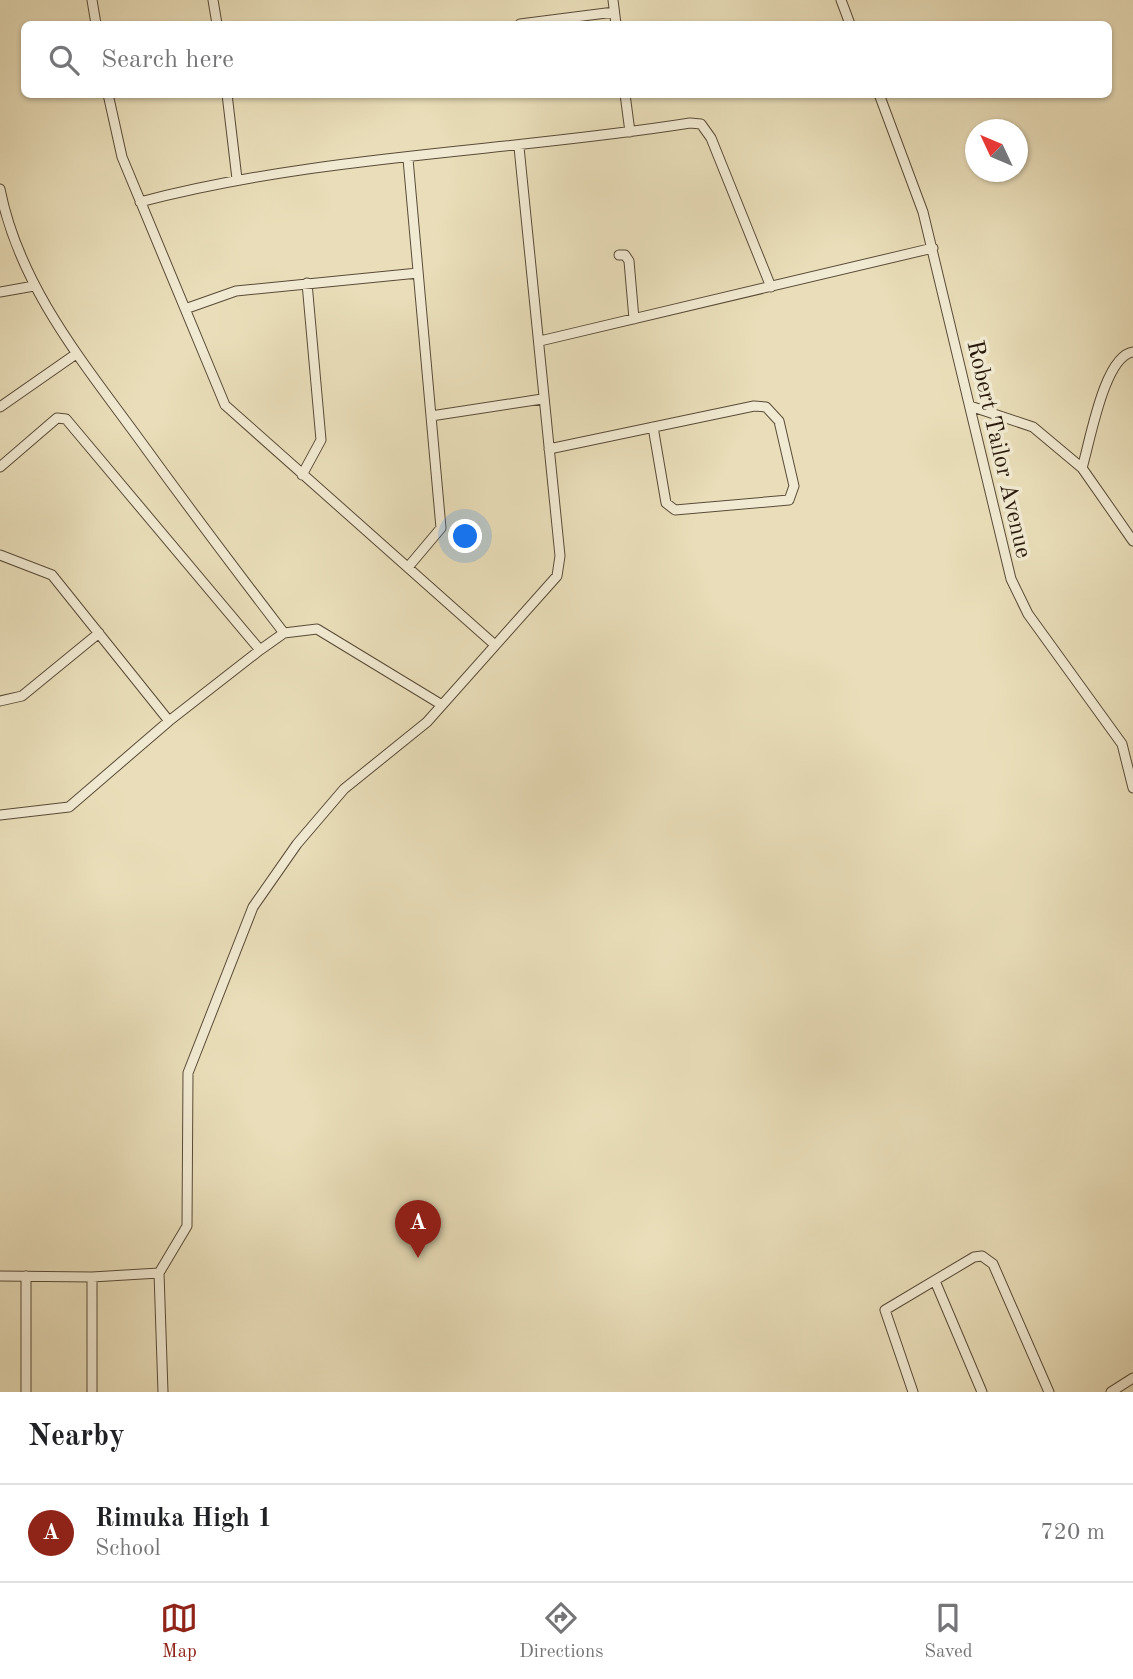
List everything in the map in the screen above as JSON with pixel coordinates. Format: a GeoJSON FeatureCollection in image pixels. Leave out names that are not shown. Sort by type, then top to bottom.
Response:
{"type":"FeatureCollection","features":[{"type":"Feature","properties":{"kind":"street"},"geometry":{"type":"LineString","coordinates":[[92,0],[96,21]]}},
{"type":"Feature","properties":{"kind":"street"},"geometry":{"type":"LineString","coordinates":[[214,0],[217,21]]}},
{"type":"Feature","properties":{"kind":"street"},"geometry":{"type":"LineString","coordinates":[[613,0],[615,21]]}},
{"type":"Feature","properties":{"kind":"street"},"geometry":{"type":"LineString","coordinates":[[841,0],[849,21]]}},
{"type":"Feature","properties":{"kind":"street"},"geometry":{"type":"LineString","coordinates":[[544,21],[614,12]]}},
{"type":"Feature","properties":{"kind":"street"},"geometry":{"type":"LineString","coordinates":[[109,98],[115,139],[225,405],[302,475],[410,566],[495,645]]}},
{"type":"Feature","properties":{"kind":"street"},"geometry":{"type":"LineString","coordinates":[[227,98],[237,179]]}},
{"type":"Feature","properties":{"kind":"street"},"geometry":{"type":"LineString","coordinates":[[626,98],[630,132]]}},
{"type":"Feature","properties":{"kind":"street","name":"Robert Tailor Avenue"},"geometry":{"type":"LineString","coordinates":[[881,98],[912,176],[933,248],[997,529],[1018,597],[1122,744],[1133,789]]}},
{"type":"Feature","properties":{"kind":"street"},"geometry":{"type":"LineString","coordinates":[[140,202],[237,179],[519,147],[690,122],[701,124],[707,131],[771,287]]}},
{"type":"Feature","properties":{"kind":"street"},"geometry":{"type":"LineString","coordinates":[[163,1392],[159,1273],[187,1226],[188,1073],[253,907],[297,844],[344,789],[406,741],[442,705],[557,576],[560,556],[542,399],[540,341],[519,147]]}},
{"type":"Feature","properties":{"kind":"street"},"geometry":{"type":"LineString","coordinates":[[408,159],[441,528],[410,566]]}},
{"type":"Feature","properties":{"kind":"street"},"geometry":{"type":"LineString","coordinates":[[0,188],[4,227],[34,286],[76,354],[284,633]]}},
{"type":"Feature","properties":{"kind":"street"},"geometry":{"type":"LineString","coordinates":[[540,341],[933,248]]}},
{"type":"Feature","properties":{"kind":"street"},"geometry":{"type":"LineString","coordinates":[[619,255],[625,255],[629,261],[635,319]]}},
{"type":"Feature","properties":{"kind":"street"},"geometry":{"type":"LineString","coordinates":[[185,309],[228,292],[418,273]]}},
{"type":"Feature","properties":{"kind":"street"},"geometry":{"type":"LineString","coordinates":[[302,475],[321,440],[307,283]]}},
{"type":"Feature","properties":{"kind":"street"},"geometry":{"type":"LineString","coordinates":[[0,292],[34,286]]}},
{"type":"Feature","properties":{"kind":"street"},"geometry":{"type":"LineString","coordinates":[[1082,468],[1110,374],[1119,359],[1133,352]]}},
{"type":"Feature","properties":{"kind":"street"},"geometry":{"type":"LineString","coordinates":[[0,407],[76,354]]}},
{"type":"Feature","properties":{"kind":"street"},"geometry":{"type":"LineString","coordinates":[[431,416],[542,399]]}},
{"type":"Feature","properties":{"kind":"street"},"geometry":{"type":"LineString","coordinates":[[549,449],[653,427],[754,406],[766,407],[779,421],[794,486],[793,496],[789,500],[675,510],[666,503],[653,427]]}},
{"type":"Feature","properties":{"kind":"street"},"geometry":{"type":"LineString","coordinates":[[970,406],[1026,423],[1082,468],[1133,541]]}},
{"type":"Feature","properties":{"kind":"street"},"geometry":{"type":"LineString","coordinates":[[0,467],[57,418],[66,419],[260,650]]}},
{"type":"Feature","properties":{"kind":"street"},"geometry":{"type":"LineString","coordinates":[[0,555],[47,571],[169,721]]}},
{"type":"Feature","properties":{"kind":"street"},"geometry":{"type":"LineString","coordinates":[[0,815],[69,807],[169,721],[284,633],[317,629],[442,705]]}},
{"type":"Feature","properties":{"kind":"street"},"geometry":{"type":"LineString","coordinates":[[0,701],[22,696],[99,633]]}},
{"type":"Feature","properties":{"kind":"street"},"geometry":{"type":"LineString","coordinates":[[913,1392],[884,1312],[888,1306],[935,1282],[974,1257],[990,1259],[1049,1392]]}},
{"type":"Feature","properties":{"kind":"street"},"geometry":{"type":"LineString","coordinates":[[0,1276],[92,1277],[159,1273]]}},
{"type":"Feature","properties":{"kind":"street"},"geometry":{"type":"LineString","coordinates":[[26,1276],[26,1392]]}},
{"type":"Feature","properties":{"kind":"street"},"geometry":{"type":"LineString","coordinates":[[92,1277],[92,1392]]}},
{"type":"Feature","properties":{"kind":"street"},"geometry":{"type":"LineString","coordinates":[[935,1282],[982,1392]]}},
{"type":"Feature","properties":{"kind":"street"},"geometry":{"type":"LineString","coordinates":[[1111,1392],[1133,1378]]}},
{"type":"Feature","properties":{"kind":"place","name":"Rimuka High 1"},"geometry":{"type":"Point","coordinates":[418,1258]}}]}
